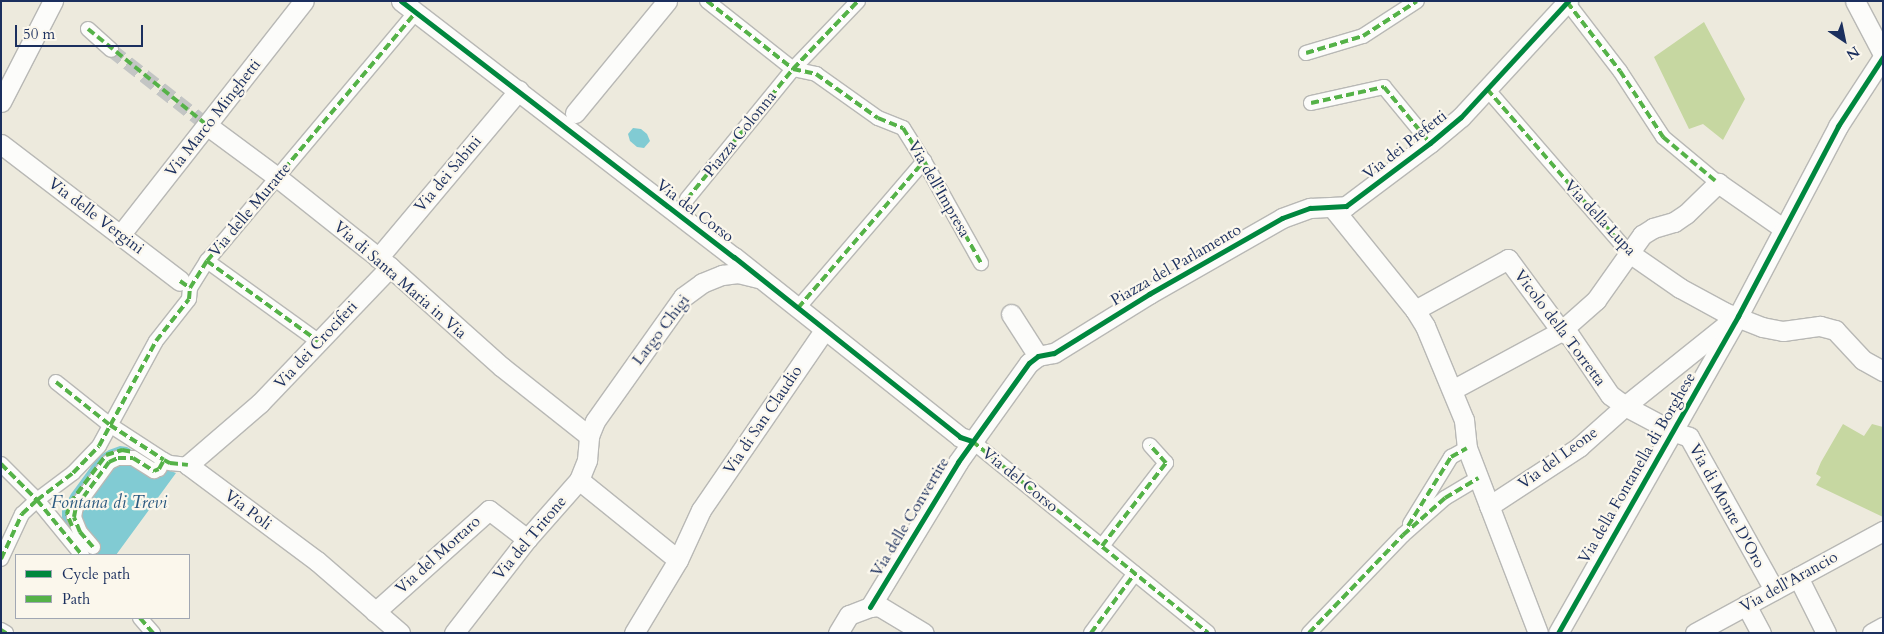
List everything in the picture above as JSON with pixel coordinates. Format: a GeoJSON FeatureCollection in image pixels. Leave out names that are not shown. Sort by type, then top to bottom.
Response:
{"type":"FeatureCollection","features":[{"type":"Feature","properties":{"kind":"street"},"geometry":{"type":"LineString","coordinates":[[1,102],[53,1]]}},
{"type":"Feature","properties":{"kind":"street","name":"Via Marco Minghetti"},"geometry":{"type":"LineString","coordinates":[[121,234],[203,123],[304,1]]}},
{"type":"Feature","properties":{"kind":"street"},"geometry":{"type":"LineString","coordinates":[[575,113],[667,1]]}},
{"type":"Feature","properties":{"kind":"street"},"geometry":{"type":"LineString","coordinates":[[707,1],[792,69]]}},
{"type":"Feature","properties":{"kind":"street","name":"Piazza Colonna"},"geometry":{"type":"LineString","coordinates":[[687,199],[792,69],[858,1]]}},
{"type":"Feature","properties":{"kind":"street"},"geometry":{"type":"LineString","coordinates":[[1306,53],[1363,36],[1417,1]]}},
{"type":"Feature","properties":{"kind":"street"},"geometry":{"type":"LineString","coordinates":[[1568,1],[1620,70],[1663,137],[1718,183],[1783,231]]}},
{"type":"Feature","properties":{"kind":"street","name":"Via dei Prefetti"},"geometry":{"type":"LineString","coordinates":[[1332,207],[1346,206],[1430,143],[1461,117],[1568,1]]}},
{"type":"Feature","properties":{"kind":"street"},"geometry":{"type":"LineString","coordinates":[[1854,1],[1883,55]]}},
{"type":"Feature","properties":{"kind":"street","name":"Via del Corso"},"geometry":{"type":"LineString","coordinates":[[409,7],[764,281],[960,437],[972,442],[1208,633]]}},
{"type":"Feature","properties":{"kind":"street","name":"Via delle Muratte"},"geometry":{"type":"LineString","coordinates":[[1,559],[22,514],[87,460],[99,446],[156,341],[189,299],[185,284],[208,260],[277,177],[409,7]]}},
{"type":"Feature","properties":{"kind":"street"},"geometry":{"type":"LineString","coordinates":[[88,29],[111,50]]}},
{"type":"Feature","properties":{"kind":"street","name":"Via della Fontanella di Borghese"},"geometry":{"type":"LineString","coordinates":[[1558,633],[1738,316],[1838,126],[1883,55]]}},
{"type":"Feature","properties":{"kind":"street","name":"Via dell'Impresa"},"geometry":{"type":"LineString","coordinates":[[792,69],[816,74],[878,118],[903,128],[982,262]]}},
{"type":"Feature","properties":{"kind":"street"},"geometry":{"type":"LineString","coordinates":[[1311,103],[1384,86],[1430,143]]}},
{"type":"Feature","properties":{"kind":"street","name":"Via dei Sabini"},"geometry":{"type":"LineString","coordinates":[[384,263],[518,90]]}},
{"type":"Feature","properties":{"kind":"street","name":"Via della Lupa"},"geometry":{"type":"LineString","coordinates":[[1487,90],[1628,252],[1680,288],[1724,312],[1762,327],[1779,331],[1813,327],[1830,328],[1841,335],[1863,360],[1883,371]]}},
{"type":"Feature","properties":{"kind":"street","name":"Via di Santa Maria in Via"},"geometry":{"type":"LineString","coordinates":[[203,123],[277,177],[384,263],[502,367],[590,436]]}},
{"type":"Feature","properties":{"kind":"street","name":"Via delle Vergini"},"geometry":{"type":"LineString","coordinates":[[1,144],[185,284]]}},
{"type":"Feature","properties":{"kind":"street"},"geometry":{"type":"LineString","coordinates":[[798,308],[924,161]]}},
{"type":"Feature","properties":{"kind":"street"},"geometry":{"type":"LineString","coordinates":[[1452,390],[1561,331],[1596,300],[1628,252],[1642,235],[1653,228],[1674,222],[1686,214],[1718,183]]}},
{"type":"Feature","properties":{"kind":"street"},"geometry":{"type":"LineString","coordinates":[[1332,207],[1415,310],[1425,326],[1464,420],[1467,448],[1538,633]]}},
{"type":"Feature","properties":{"kind":"street","name":"Piazza del Parlamento"},"geometry":{"type":"LineString","coordinates":[[1038,356],[1054,353],[1150,294],[1282,218],[1310,208],[1332,207]]}},
{"type":"Feature","properties":{"kind":"street","name":"Vicolo della Torretta"},"geometry":{"type":"LineString","coordinates":[[1415,310],[1508,259],[1561,331],[1570,336],[1610,395],[1625,406],[1672,431]]}},
{"type":"Feature","properties":{"kind":"street"},"geometry":{"type":"LineString","coordinates":[[208,260],[318,341]]}},
{"type":"Feature","properties":{"kind":"street","name":"Via dei Crociferi"},"geometry":{"type":"LineString","coordinates":[[177,463],[240,422],[282,381],[384,263]]}},
{"type":"Feature","properties":{"kind":"street","name":"Largo Chigi"},"geometry":{"type":"LineString","coordinates":[[590,436],[595,421],[606,405],[674,309],[689,292],[706,280],[729,273],[744,274],[764,281]]}},
{"type":"Feature","properties":{"kind":"street"},"geometry":{"type":"LineString","coordinates":[[1011,314],[1038,356]]}},
{"type":"Feature","properties":{"kind":"street","name":"Via del Leone"},"geometry":{"type":"LineString","coordinates":[[1489,506],[1578,447],[1625,406],[1738,316]]}},
{"type":"Feature","properties":{"kind":"street","name":"Via di San Claudio"},"geometry":{"type":"LineString","coordinates":[[634,633],[678,560],[701,510],[825,329]]}},
{"type":"Feature","properties":{"kind":"street","name":"Via delle Convertite"},"geometry":{"type":"LineString","coordinates":[[870,607],[972,442],[1029,363],[1038,356]]}},
{"type":"Feature","properties":{"kind":"street"},"geometry":{"type":"LineString","coordinates":[[56,382],[110,425],[177,463]]}},
{"type":"Feature","properties":{"kind":"street","name":"Via di Monte D'Oro"},"geometry":{"type":"LineString","coordinates":[[1672,431],[1689,437],[1774,590]]}},
{"type":"Feature","properties":{"kind":"street","name":"Via del Tritone"},"geometry":{"type":"LineString","coordinates":[[454,633],[527,539],[579,480],[589,454],[590,436]]}},
{"type":"Feature","properties":{"kind":"street"},"geometry":{"type":"LineString","coordinates":[[1102,546],[1166,463],[1150,445]]}},
{"type":"Feature","properties":{"kind":"street"},"geometry":{"type":"LineString","coordinates":[[1403,535],[1451,456],[1467,448]]}},
{"type":"Feature","properties":{"kind":"street"},"geometry":{"type":"LineString","coordinates":[[75,531],[67,514],[70,503],[106,455],[122,450],[133,452]]}},
{"type":"Feature","properties":{"kind":"street"},"geometry":{"type":"LineString","coordinates":[[93,547],[80,532],[74,517],[76,507],[110,462],[118,458],[133,458],[154,471],[177,463]]}},
{"type":"Feature","properties":{"kind":"street","name":"Via Poli"},"geometry":{"type":"LineString","coordinates":[[177,463],[317,561],[400,633]]}},
{"type":"Feature","properties":{"kind":"street"},"geometry":{"type":"LineString","coordinates":[[1,464],[37,500],[81,554]]}},
{"type":"Feature","properties":{"kind":"street"},"geometry":{"type":"LineString","coordinates":[[1309,633],[1403,535],[1446,498],[1478,478]]}},
{"type":"Feature","properties":{"kind":"street"},"geometry":{"type":"LineString","coordinates":[[579,480],[678,560]]}},
{"type":"Feature","properties":{"kind":"street","name":"Via del Mortaro"},"geometry":{"type":"LineString","coordinates":[[375,612],[489,510],[527,539]]}},
{"type":"Feature","properties":{"kind":"street","name":"Via dell'Arancio"},"geometry":{"type":"LineString","coordinates":[[1695,633],[1883,531]]}},
{"type":"Feature","properties":{"kind":"street"},"geometry":{"type":"LineString","coordinates":[[1091,633],[1135,573]]}},
{"type":"Feature","properties":{"kind":"street"},"geometry":{"type":"LineString","coordinates":[[1798,577],[1826,633]]}},
{"type":"Feature","properties":{"kind":"street"},"geometry":{"type":"LineString","coordinates":[[1746,605],[1761,633]]}},
{"type":"Feature","properties":{"kind":"street"},"geometry":{"type":"LineString","coordinates":[[839,631],[849,615],[870,607],[879,606],[924,633]]}},
{"type":"Feature","properties":{"kind":"street"},"geometry":{"type":"LineString","coordinates":[[141,619],[153,633]]}},
{"type":"Feature","properties":{"kind":"street"},"geometry":{"type":"LineString","coordinates":[[1872,633],[1883,627]]}},
{"type":"Feature","properties":{"kind":"street"},"geometry":{"type":"LineString","coordinates":[[1,630],[6,633]]}},
{"type":"Feature","properties":{"kind":"green space"},"geometry":{"type":"Polygon","coordinates":[[[1704,22],[1745,99],[1723,140],[1703,124],[1689,129],[1654,57],[1704,22]]]}},
{"type":"Feature","properties":{"kind":"green space"},"geometry":{"type":"Polygon","coordinates":[[[1843,424],[1864,436],[1872,424],[1883,427],[1883,517],[1816,485],[1821,477],[1816,474],[1821,462],[1843,424]]]}},
{"type":"Feature","properties":{"kind":"water"},"geometry":{"type":"Polygon","coordinates":[[[633,128],[641,129],[647,134],[650,141],[644,148],[637,147],[630,141],[628,134],[633,128]]]}},
{"type":"Feature","properties":{"kind":"water","name":"Fontana di Trevi"},"geometry":{"type":"Polygon","coordinates":[[[120,446],[127,447],[157,466],[176,473],[117,554],[90,554],[62,519],[62,511],[71,494],[98,457],[120,446]]]}},
{"type":"Feature","properties":{"kind":"tunnel"},"geometry":{"type":"LineString","coordinates":[[111,50],[199,119]]}},
{"type":"Feature","properties":{"kind":"marked path"},"geometry":{"type":"LineString","coordinates":[[707,1],[793,69],[816,74],[878,118],[903,128],[924,161],[981,263]]}},
{"type":"Feature","properties":{"kind":"marked path"},"geometry":{"type":"LineString","coordinates":[[687,199],[793,69],[858,1]]}},
{"type":"Feature","properties":{"kind":"marked path"},"geometry":{"type":"LineString","coordinates":[[1306,53],[1363,36],[1417,1]]}},
{"type":"Feature","properties":{"kind":"marked path"},"geometry":{"type":"LineString","coordinates":[[1567,2],[1620,71],[1663,137],[1718,183]]}},
{"type":"Feature","properties":{"kind":"marked path"},"geometry":{"type":"LineString","coordinates":[[1,559],[22,514],[37,500],[73,473],[99,446],[156,341],[189,299],[190,288],[207,261],[416,12]]}},
{"type":"Feature","properties":{"kind":"marked path"},"geometry":{"type":"LineString","coordinates":[[88,29],[208,126]]}},
{"type":"Feature","properties":{"kind":"marked path"},"geometry":{"type":"LineString","coordinates":[[1311,103],[1384,87],[1430,143]]}},
{"type":"Feature","properties":{"kind":"marked path"},"geometry":{"type":"LineString","coordinates":[[1487,89],[1628,252]]}},
{"type":"Feature","properties":{"kind":"marked path"},"geometry":{"type":"LineString","coordinates":[[798,308],[924,161]]}},
{"type":"Feature","properties":{"kind":"marked path"},"geometry":{"type":"LineString","coordinates":[[207,261],[318,341]]}},
{"type":"Feature","properties":{"kind":"marked path"},"geometry":{"type":"LineString","coordinates":[[180,281],[190,288]]}},
{"type":"Feature","properties":{"kind":"marked path"},"geometry":{"type":"LineString","coordinates":[[56,382],[110,425],[164,460],[170,463],[188,465]]}},
{"type":"Feature","properties":{"kind":"marked path"},"geometry":{"type":"LineString","coordinates":[[972,441],[1208,633]]}},
{"type":"Feature","properties":{"kind":"marked path"},"geometry":{"type":"LineString","coordinates":[[1102,546],[1166,463],[1150,445]]}},
{"type":"Feature","properties":{"kind":"marked path"},"geometry":{"type":"LineString","coordinates":[[1408,526],[1451,457],[1467,448]]}},
{"type":"Feature","properties":{"kind":"marked path"},"geometry":{"type":"LineString","coordinates":[[72,526],[67,514],[70,503],[106,455],[122,450],[133,452]]}},
{"type":"Feature","properties":{"kind":"marked path"},"geometry":{"type":"LineString","coordinates":[[93,547],[80,532],[74,517],[76,507],[109,462],[118,458],[133,458],[154,471],[159,469],[164,460]]}},
{"type":"Feature","properties":{"kind":"marked path"},"geometry":{"type":"LineString","coordinates":[[1,464],[37,500],[81,554]]}},
{"type":"Feature","properties":{"kind":"marked path"},"geometry":{"type":"LineString","coordinates":[[1309,633],[1403,535],[1445,498],[1478,478]]}},
{"type":"Feature","properties":{"kind":"marked path"},"geometry":{"type":"LineString","coordinates":[[1091,633],[1135,573]]}},
{"type":"Feature","properties":{"kind":"marked path"},"geometry":{"type":"LineString","coordinates":[[141,619],[153,633]]}},
{"type":"Feature","properties":{"kind":"marked path"},"geometry":{"type":"LineString","coordinates":[[1,630],[6,633]]}},
{"type":"Feature","properties":{"kind":"cycle path"},"geometry":{"type":"LineString","coordinates":[[401,1],[734,257],[960,437],[972,441]]}},
{"type":"Feature","properties":{"kind":"cycle path"},"geometry":{"type":"LineString","coordinates":[[870,607],[958,462],[1029,363],[1038,356],[1054,353],[1149,294],[1282,218],[1310,208],[1346,206],[1430,143],[1461,117],[1568,1]]}},
{"type":"Feature","properties":{"kind":"cycle path"},"geometry":{"type":"LineString","coordinates":[[1558,633],[1738,316],[1838,126],[1883,57]]}}]}
